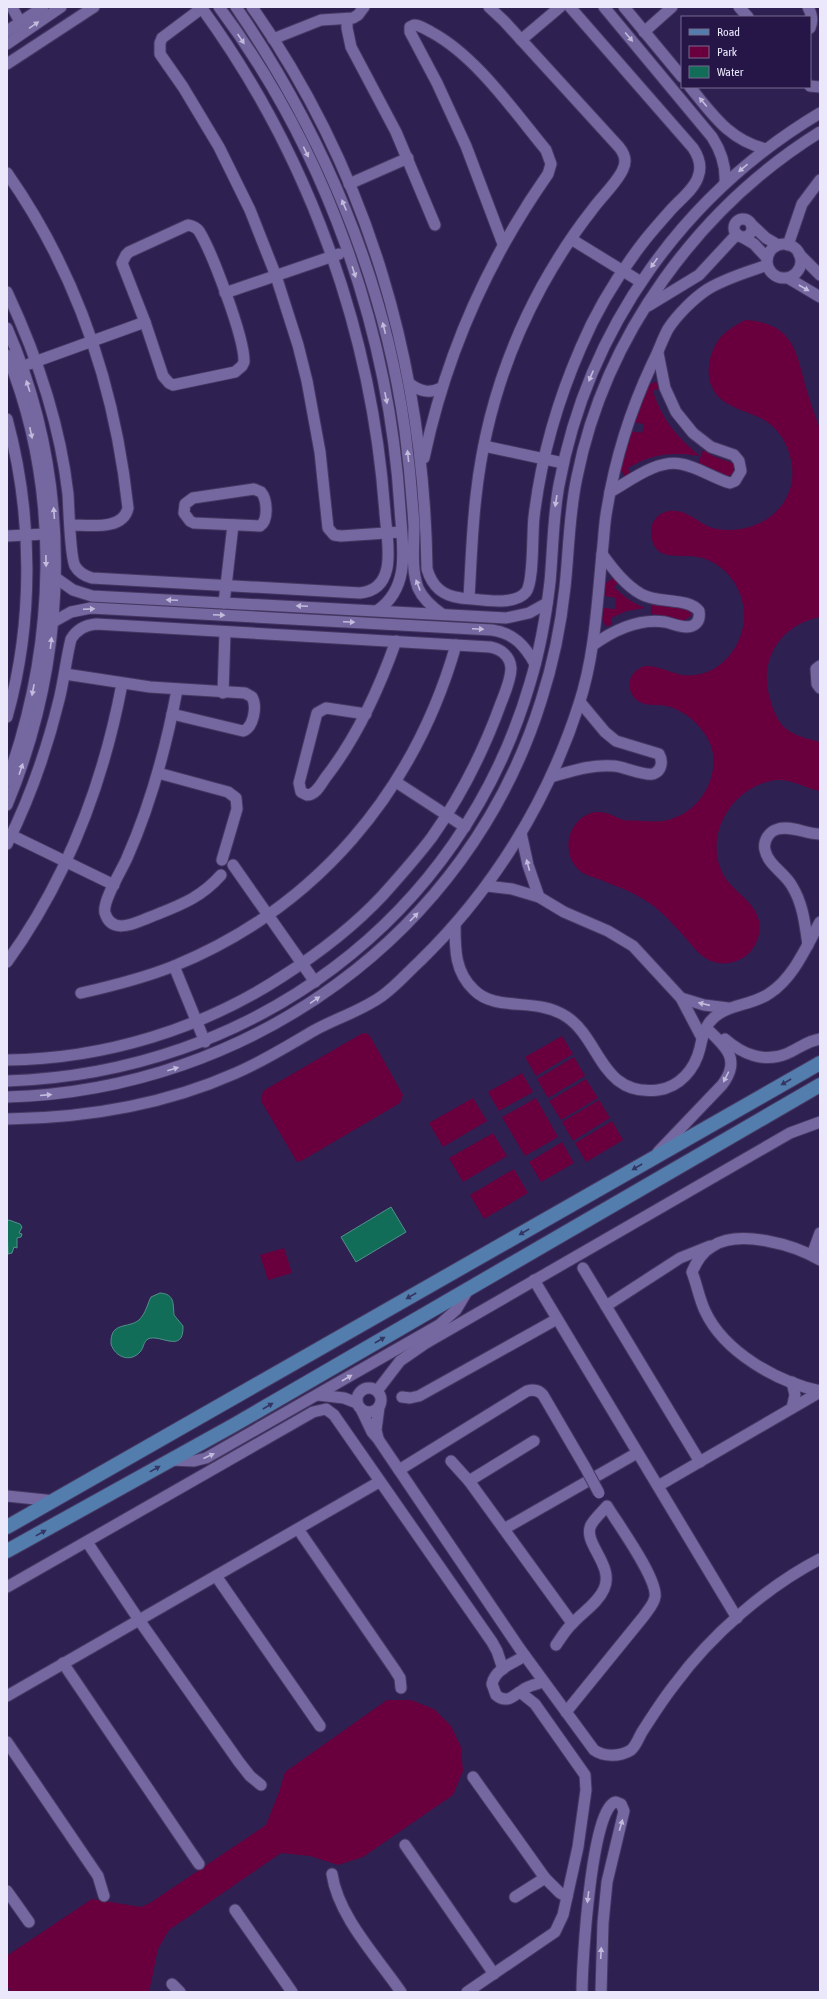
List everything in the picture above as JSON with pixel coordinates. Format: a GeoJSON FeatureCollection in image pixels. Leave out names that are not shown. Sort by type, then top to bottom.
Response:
{"type":"FeatureCollection","features":[{"type":"Feature","properties":{"kind":"main road"},"geometry":{"type":"LineString","coordinates":[[7,1527],[55,1501],[820,1063]]}},
{"type":"Feature","properties":{"kind":"main road"},"geometry":{"type":"LineString","coordinates":[[7,1552],[468,1290],[820,1085]]}},
{"type":"Feature","properties":{"kind":"street"},"geometry":{"type":"LineString","coordinates":[[7,11],[12,7],[20,22]]}},
{"type":"Feature","properties":{"kind":"street"},"geometry":{"type":"LineString","coordinates":[[7,32],[42,7]]}},
{"type":"Feature","properties":{"kind":"street"},"geometry":{"type":"LineString","coordinates":[[7,44],[61,7]]}},
{"type":"Feature","properties":{"kind":"street"},"geometry":{"type":"LineString","coordinates":[[7,64],[94,7]]}},
{"type":"Feature","properties":{"kind":"street"},"geometry":{"type":"LineString","coordinates":[[7,292],[37,362],[58,439],[68,492],[73,562],[80,573],[86,576],[226,586],[368,592],[375,589],[386,576],[388,568],[387,533],[380,454],[370,392],[354,324],[333,256],[300,177],[276,127],[253,86],[201,7],[162,38],[160,43],[160,54],[202,117],[222,154],[250,210],[276,276],[298,345],[313,409],[320,452],[328,528],[332,533],[338,536],[387,533],[401,532]]}},
{"type":"Feature","properties":{"kind":"street"},"geometry":{"type":"LineString","coordinates":[[219,7],[242,40],[281,104],[316,174],[347,251],[371,330],[383,383],[394,450],[401,532],[401,579],[393,597],[378,610]]}},
{"type":"Feature","properties":{"kind":"street"},"geometry":{"type":"LineString","coordinates":[[236,7],[273,64],[311,133],[340,195],[360,246],[373,285],[401,404],[411,487],[415,579],[425,600],[442,614]]}},
{"type":"Feature","properties":{"kind":"street"},"geometry":{"type":"LineString","coordinates":[[252,7],[304,91],[349,184],[385,282],[410,384],[422,467],[427,568],[433,584],[446,594],[469,598],[510,601],[521,597],[529,587],[534,519],[543,458],[553,419],[566,380],[582,342],[601,306],[623,271],[644,241],[694,185],[700,171],[700,163],[693,148],[570,7]]}},
{"type":"Feature","properties":{"kind":"street"},"geometry":{"type":"LineString","coordinates":[[273,39],[321,20],[347,18],[358,15],[364,7]]}},
{"type":"Feature","properties":{"kind":"street"},"geometry":{"type":"LineString","coordinates":[[469,598],[475,507],[484,446],[498,391],[518,338],[542,287],[571,239],[623,170],[624,158],[619,147],[489,7]]}},
{"type":"Feature","properties":{"kind":"street"},"geometry":{"type":"LineString","coordinates":[[521,40],[560,7]]}},
{"type":"Feature","properties":{"kind":"street"},"geometry":{"type":"LineString","coordinates":[[604,7],[707,130],[722,154],[726,173],[726,182]]}},
{"type":"Feature","properties":{"kind":"street"},"geometry":{"type":"LineString","coordinates":[[624,7],[681,76]]}},
{"type":"Feature","properties":{"kind":"street"},"geometry":{"type":"LineString","coordinates":[[644,32],[672,7]]}},
{"type":"Feature","properties":{"kind":"street"},"geometry":{"type":"LineString","coordinates":[[739,7],[747,16]]}},
{"type":"Feature","properties":{"kind":"street"},"geometry":{"type":"LineString","coordinates":[[808,7],[812,14],[811,25]]}},
{"type":"Feature","properties":{"kind":"street"},"geometry":{"type":"LineString","coordinates":[[347,18],[347,28],[351,47],[383,106],[408,158],[435,226]]}},
{"type":"Feature","properties":{"kind":"street"},"geometry":{"type":"LineString","coordinates":[[422,467],[441,388],[468,314],[503,244],[551,169],[551,159],[546,150],[479,71],[460,52],[438,36],[418,25],[412,26],[410,32],[466,146],[503,244]]}},
{"type":"Feature","properties":{"kind":"street"},"geometry":{"type":"LineString","coordinates":[[421,52],[426,41],[438,36]]}},
{"type":"Feature","properties":{"kind":"street"},"geometry":{"type":"LineString","coordinates":[[691,88],[718,120],[738,138],[766,149]]}},
{"type":"Feature","properties":{"kind":"street"},"geometry":{"type":"LineString","coordinates":[[281,104],[304,91]]}},
{"type":"Feature","properties":{"kind":"street"},"geometry":{"type":"LineString","coordinates":[[7,1081],[54,1079],[98,1072],[141,1063],[209,1040],[276,1007],[315,982],[364,944],[408,900],[465,827],[504,755],[518,720],[535,664],[547,603],[555,510],[563,463],[578,410],[591,377],[625,307],[641,282],[680,229],[726,182],[782,137],[820,113]]}},
{"type":"Feature","properties":{"kind":"street"},"geometry":{"type":"LineString","coordinates":[[707,130],[718,120]]}},
{"type":"Feature","properties":{"kind":"street"},"geometry":{"type":"LineString","coordinates":[[7,1097],[65,1093],[115,1084],[178,1067],[218,1052],[262,1032],[303,1008],[348,977],[395,937],[437,892],[490,816],[518,761],[540,704],[553,660],[562,615],[576,479],[591,421],[611,373],[642,310],[690,245],[728,204],[791,151],[820,132]]}},
{"type":"Feature","properties":{"kind":"street"},"geometry":{"type":"LineString","coordinates":[[782,137],[789,143],[791,151]]}},
{"type":"Feature","properties":{"kind":"street"},"geometry":{"type":"LineString","coordinates":[[349,184],[408,158]]}},
{"type":"Feature","properties":{"kind":"street"},"geometry":{"type":"LineString","coordinates":[[7,173],[52,246],[76,296],[93,341],[119,440],[128,508],[122,520],[114,524],[71,525]]}},
{"type":"Feature","properties":{"kind":"street"},"geometry":{"type":"LineString","coordinates":[[7,1119],[73,1116],[132,1106],[183,1092],[234,1074],[279,1052],[316,1029],[360,1010],[379,998],[399,981],[455,925],[486,886],[521,833],[551,777],[580,702],[593,645],[606,512],[618,454],[630,416],[668,328],[692,302],[708,289],[767,262],[771,250],[783,245],[802,204],[820,180]]}},
{"type":"Feature","properties":{"kind":"street"},"geometry":{"type":"LineString","coordinates":[[820,275],[799,254],[797,250],[766,238],[748,220],[739,220],[734,226],[740,235],[759,248],[775,276],[788,278],[820,297]]}},
{"type":"Feature","properties":{"kind":"street"},"geometry":{"type":"LineString","coordinates":[[184,226],[192,226],[199,231],[225,294],[244,357],[242,366],[235,372],[178,386],[169,383],[163,376],[146,322],[123,268],[123,259],[129,252],[184,226]]}},
{"type":"Feature","properties":{"kind":"street"},"geometry":{"type":"LineString","coordinates":[[642,310],[664,295],[688,283],[705,270],[740,235]]}},
{"type":"Feature","properties":{"kind":"street"},"geometry":{"type":"LineString","coordinates":[[571,239],[641,282]]}},
{"type":"Feature","properties":{"kind":"street"},"geometry":{"type":"LineString","coordinates":[[225,294],[347,251]]}},
{"type":"Feature","properties":{"kind":"street"},"geometry":{"type":"LineString","coordinates":[[788,278],[798,271],[800,266],[799,254]]}},
{"type":"Feature","properties":{"kind":"street"},"geometry":{"type":"LineString","coordinates":[[672,268],[676,277],[681,281],[688,283]]}},
{"type":"Feature","properties":{"kind":"street"},"geometry":{"type":"LineString","coordinates":[[22,367],[146,322]]}},
{"type":"Feature","properties":{"kind":"street"},"geometry":{"type":"LineString","coordinates":[[7,328],[22,367],[35,408],[49,471],[54,521],[56,578],[53,622],[45,680],[27,751],[7,805]]}},
{"type":"Feature","properties":{"kind":"street"},"geometry":{"type":"LineString","coordinates":[[610,492],[653,468],[664,465],[680,463],[730,483],[735,481],[741,471],[739,462],[734,455],[711,447],[693,433],[676,412],[665,388],[658,353]]}},
{"type":"Feature","properties":{"kind":"street"},"geometry":{"type":"LineString","coordinates":[[7,355],[30,428],[41,491],[46,534],[46,578],[41,643],[30,708],[7,781]]}},
{"type":"Feature","properties":{"kind":"street"},"geometry":{"type":"LineString","coordinates":[[410,384],[422,391],[429,392],[441,388]]}},
{"type":"Feature","properties":{"kind":"street"},"geometry":{"type":"LineString","coordinates":[[7,419],[18,466],[26,535],[26,577],[22,640],[7,717]]}},
{"type":"Feature","properties":{"kind":"street"},"geometry":{"type":"LineString","coordinates":[[484,446],[563,463]]}},
{"type":"Feature","properties":{"kind":"street"},"geometry":{"type":"LineString","coordinates":[[254,489],[261,492],[264,498],[265,518],[263,524],[257,526],[233,525],[190,521],[184,513],[185,504],[193,498],[254,489]]}},
{"type":"Feature","properties":{"kind":"street"},"geometry":{"type":"LineString","coordinates":[[224,603],[233,525]]}},
{"type":"Feature","properties":{"kind":"street"},"geometry":{"type":"LineString","coordinates":[[7,536],[46,534]]}},
{"type":"Feature","properties":{"kind":"street"},"geometry":{"type":"LineString","coordinates":[[552,552],[568,554]]}},
{"type":"Feature","properties":{"kind":"street"},"geometry":{"type":"LineString","coordinates":[[593,645],[636,623],[650,621],[691,627],[695,625],[700,616],[699,610],[690,604],[655,600],[641,594],[622,578],[602,554]]}},
{"type":"Feature","properties":{"kind":"street"},"geometry":{"type":"LineString","coordinates":[[56,578],[73,590],[92,596],[224,603],[514,617],[529,613],[547,603]]}},
{"type":"Feature","properties":{"kind":"street"},"geometry":{"type":"LineString","coordinates":[[53,622],[66,614],[81,609],[144,611],[492,630],[505,633],[517,639],[526,649],[535,664]]}},
{"type":"Feature","properties":{"kind":"street"},"geometry":{"type":"LineString","coordinates":[[143,627],[144,611]]}},
{"type":"Feature","properties":{"kind":"street"},"geometry":{"type":"LineString","coordinates":[[7,1060],[92,1052],[145,1039],[196,1021],[256,992],[302,964],[343,932],[381,897],[416,857],[446,815],[469,777],[488,738],[503,697],[511,669],[507,656],[496,648],[396,641],[90,624],[79,629],[71,639],[65,674],[53,723],[35,780],[9,839],[67,862],[114,885]]}},
{"type":"Feature","properties":{"kind":"street"},"geometry":{"type":"LineString","coordinates":[[223,693],[225,632]]}},
{"type":"Feature","properties":{"kind":"street"},"geometry":{"type":"LineString","coordinates":[[366,714],[326,708],[317,713],[299,783],[301,792],[307,795],[315,792],[343,754],[366,714],[383,676],[396,641]]}},
{"type":"Feature","properties":{"kind":"street"},"geometry":{"type":"LineString","coordinates":[[81,993],[113,986],[174,966],[238,934],[268,915],[299,892],[339,855],[379,808],[396,782],[432,716],[456,645]]}},
{"type":"Feature","properties":{"kind":"street"},"geometry":{"type":"LineString","coordinates":[[820,666],[816,670],[815,677],[820,688]]}},
{"type":"Feature","properties":{"kind":"street"},"geometry":{"type":"LineString","coordinates":[[65,674],[122,684],[177,690],[245,693],[252,697],[255,705],[251,725],[247,730],[240,731],[172,714]]}},
{"type":"Feature","properties":{"kind":"street"},"geometry":{"type":"LineString","coordinates":[[7,962],[45,904],[67,862],[95,793],[114,728],[122,684]]}},
{"type":"Feature","properties":{"kind":"street"},"geometry":{"type":"LineString","coordinates":[[177,690],[158,773],[139,830],[106,902],[106,914],[112,923],[124,927],[194,898],[210,888],[221,876]]}},
{"type":"Feature","properties":{"kind":"street"},"geometry":{"type":"LineString","coordinates":[[551,777],[586,767],[602,765],[627,767],[647,774],[656,772],[661,766],[662,762],[659,754],[616,740],[601,727],[580,702]]}},
{"type":"Feature","properties":{"kind":"street"},"geometry":{"type":"LineString","coordinates":[[36,718],[53,723]]}},
{"type":"Feature","properties":{"kind":"street"},"geometry":{"type":"LineString","coordinates":[[7,746],[18,750]]}},
{"type":"Feature","properties":{"kind":"street"},"geometry":{"type":"LineString","coordinates":[[504,755],[518,761]]}},
{"type":"Feature","properties":{"kind":"street"},"geometry":{"type":"LineString","coordinates":[[158,773],[228,792],[236,798],[237,809],[222,860],[216,867],[217,872],[221,876],[232,874],[233,865]]}},
{"type":"Feature","properties":{"kind":"street"},"geometry":{"type":"LineString","coordinates":[[396,782],[465,827]]}},
{"type":"Feature","properties":{"kind":"street"},"geometry":{"type":"LineString","coordinates":[[808,945],[800,904],[792,886],[768,858],[764,850],[767,837],[777,829],[787,828],[820,834]]}},
{"type":"Feature","properties":{"kind":"street"},"geometry":{"type":"LineString","coordinates":[[521,833],[528,866],[539,897]]}},
{"type":"Feature","properties":{"kind":"street"},"geometry":{"type":"LineString","coordinates":[[222,860],[228,860],[233,865],[315,982]]}},
{"type":"Feature","properties":{"kind":"street"},"geometry":{"type":"LineString","coordinates":[[486,886],[512,889],[539,897],[552,906],[608,931],[628,943],[639,951],[681,998],[706,1030],[732,1050],[757,1057],[776,1057],[820,1039]]}},
{"type":"Feature","properties":{"kind":"street"},"geometry":{"type":"LineString","coordinates":[[455,925],[455,946],[459,969],[464,978],[475,991],[489,999],[499,1002],[543,1006],[567,1017],[584,1034],[609,1073],[629,1086],[646,1090],[659,1090],[675,1084],[684,1078],[696,1060],[706,1030],[718,1015],[728,1008],[756,1001],[771,993],[793,970],[820,922]]}},
{"type":"Feature","properties":{"kind":"street"},"geometry":{"type":"LineString","coordinates":[[174,966],[196,1021],[218,1052]]}},
{"type":"Feature","properties":{"kind":"street"},"geometry":{"type":"LineString","coordinates":[[681,998],[704,1005],[728,1008]]}},
{"type":"Feature","properties":{"kind":"street"},"geometry":{"type":"LineString","coordinates":[[654,1157],[725,1080],[730,1070],[732,1050]]}},
{"type":"Feature","properties":{"kind":"street"},"geometry":{"type":"LineString","coordinates":[[820,1122],[790,1133],[534,1280],[408,1355],[394,1367],[374,1389],[363,1389],[359,1392],[359,1406],[372,1432],[522,1653],[597,1752],[610,1756],[624,1753],[632,1749],[676,1683],[704,1649],[737,1618],[781,1584],[820,1559]]}},
{"type":"Feature","properties":{"kind":"street"},"geometry":{"type":"LineString","coordinates":[[606,1306],[690,1252],[727,1241],[760,1240],[784,1244],[816,1257],[820,1233]]}},
{"type":"Feature","properties":{"kind":"street"},"geometry":{"type":"LineString","coordinates":[[692,1272],[697,1261],[704,1252],[714,1245]]}},
{"type":"Feature","properties":{"kind":"street"},"geometry":{"type":"LineString","coordinates":[[670,1264],[682,1265],[692,1272],[705,1312],[725,1339],[756,1364],[792,1382],[820,1392]]}},
{"type":"Feature","properties":{"kind":"street"},"geometry":{"type":"LineString","coordinates":[[583,1268],[700,1462]]}},
{"type":"Feature","properties":{"kind":"street"},"geometry":{"type":"LineString","coordinates":[[534,1280],[737,1618]]}},
{"type":"Feature","properties":{"kind":"street"},"geometry":{"type":"LineString","coordinates":[[171,1460],[194,1461],[206,1458],[317,1395],[440,1324],[456,1310],[468,1290]]}},
{"type":"Feature","properties":{"kind":"street"},"geometry":{"type":"LineString","coordinates":[[402,1397],[410,1398],[419,1396],[557,1319]]}},
{"type":"Feature","properties":{"kind":"street"},"geometry":{"type":"LineString","coordinates":[[364,1368],[366,1378],[381,1400],[376,1430],[378,1439]]}},
{"type":"Feature","properties":{"kind":"street"},"geometry":{"type":"LineString","coordinates":[[792,1382],[795,1395],[792,1408]]}},
{"type":"Feature","properties":{"kind":"street"},"geometry":{"type":"LineString","coordinates":[[399,1470],[527,1391],[533,1390],[543,1395],[599,1493],[642,1562],[655,1589],[653,1604],[566,1712]]}},
{"type":"Feature","properties":{"kind":"street"},"geometry":{"type":"LineString","coordinates":[[658,1486],[820,1392]]}},
{"type":"Feature","properties":{"kind":"street"},"geometry":{"type":"LineString","coordinates":[[317,1395],[344,1398],[369,1412],[379,1408]]}},
{"type":"Feature","properties":{"kind":"street"},"geometry":{"type":"LineString","coordinates":[[7,1587],[318,1410],[326,1409],[334,1415],[379,1482],[492,1642],[506,1666]]}},
{"type":"Feature","properties":{"kind":"street"},"geometry":{"type":"LineString","coordinates":[[469,1481],[534,1440]]}},
{"type":"Feature","properties":{"kind":"street"},"geometry":{"type":"LineString","coordinates":[[504,1528],[637,1453]]}},
{"type":"Feature","properties":{"kind":"street"},"geometry":{"type":"LineString","coordinates":[[451,1461],[469,1481],[572,1623]]}},
{"type":"Feature","properties":{"kind":"street"},"geometry":{"type":"LineString","coordinates":[[7,1696],[379,1482]]}},
{"type":"Feature","properties":{"kind":"street"},"geometry":{"type":"LineString","coordinates":[[7,1496],[55,1501]]}},
{"type":"Feature","properties":{"kind":"street"},"geometry":{"type":"LineString","coordinates":[[556,1645],[572,1623],[587,1610],[604,1590],[607,1577],[604,1564],[591,1539],[590,1530],[591,1525],[607,1506]]}},
{"type":"Feature","properties":{"kind":"street"},"geometry":{"type":"LineString","coordinates":[[298,1529],[395,1670],[400,1678],[401,1688]]}},
{"type":"Feature","properties":{"kind":"street"},"geometry":{"type":"LineString","coordinates":[[87,1542],[139,1620],[239,1762],[250,1776],[261,1785]]}},
{"type":"Feature","properties":{"kind":"street"},"geometry":{"type":"LineString","coordinates":[[216,1576],[320,1726]]}},
{"type":"Feature","properties":{"kind":"street"},"geometry":{"type":"LineString","coordinates":[[522,1653],[511,1658],[493,1680],[492,1688],[494,1694],[499,1698],[506,1699],[524,1690],[541,1678]]}},
{"type":"Feature","properties":{"kind":"street"},"geometry":{"type":"LineString","coordinates":[[64,1664],[199,1864]]}},
{"type":"Feature","properties":{"kind":"street"},"geometry":{"type":"LineString","coordinates":[[467,1992],[555,1932],[563,1915],[578,1847],[586,1790],[585,1775],[524,1690]]}},
{"type":"Feature","properties":{"kind":"street"},"geometry":{"type":"LineString","coordinates":[[7,1742],[98,1876],[104,1896]]}},
{"type":"Feature","properties":{"kind":"street"},"geometry":{"type":"LineString","coordinates":[[473,1777],[544,1876],[560,1893],[567,1897]]}},
{"type":"Feature","properties":{"kind":"street"},"geometry":{"type":"LineString","coordinates":[[582,1992],[585,1933],[592,1872],[601,1829],[608,1808],[611,1804],[616,1802],[621,1804],[624,1811],[607,1882],[603,1923],[601,1992]]}},
{"type":"Feature","properties":{"kind":"street"},"geometry":{"type":"LineString","coordinates":[[404,1845],[494,1974]]}},
{"type":"Feature","properties":{"kind":"street"},"geometry":{"type":"LineString","coordinates":[[332,1874],[334,1887],[344,1911],[401,1992]]}},
{"type":"Feature","properties":{"kind":"street"},"geometry":{"type":"LineString","coordinates":[[514,1895],[544,1876]]}},
{"type":"Feature","properties":{"kind":"street"},"geometry":{"type":"LineString","coordinates":[[7,1891],[29,1922]]}},
{"type":"Feature","properties":{"kind":"street"},"geometry":{"type":"LineString","coordinates":[[235,1910],[292,1992]]}},
{"type":"Feature","properties":{"kind":"green space"},"geometry":{"type":"Polygon","coordinates":[[[745,320],[761,322],[773,326],[789,340],[799,361],[820,429],[820,617],[806,621],[793,628],[783,637],[775,648],[770,660],[767,673],[767,687],[775,713],[786,729],[794,734],[820,742],[820,791],[793,782],[776,780],[761,784],[747,791],[735,801],[726,814],[720,827],[717,842],[717,857],[726,879],[756,913],[760,927],[756,943],[746,956],[737,961],[722,963],[711,961],[703,956],[664,916],[649,903],[628,891],[582,873],[574,864],[568,846],[573,828],[586,815],[596,812],[607,813],[626,820],[663,821],[674,818],[684,813],[701,798],[711,777],[713,754],[708,738],[703,731],[690,718],[675,709],[663,705],[645,704],[638,701],[631,692],[630,681],[631,677],[636,671],[645,666],[683,675],[695,675],[716,668],[725,661],[738,642],[744,620],[744,609],[738,589],[733,580],[718,565],[698,557],[668,555],[661,553],[656,549],[653,542],[651,528],[656,518],[665,512],[676,511],[683,512],[712,528],[734,530],[750,527],[764,521],[775,512],[785,501],[790,488],[792,473],[790,456],[780,434],[774,427],[764,420],[733,407],[722,400],[716,394],[709,379],[709,362],[715,345],[726,333],[745,320]]]}},
{"type":"Feature","properties":{"kind":"green space"},"geometry":{"type":"Polygon","coordinates":[[[655,382],[658,383],[660,389],[654,390],[653,392],[666,420],[677,435],[700,456],[671,454],[646,459],[628,468],[631,474],[624,476],[621,469],[630,431],[642,433],[644,424],[633,422],[648,385],[655,382]]]}},
{"type":"Feature","properties":{"kind":"green space"},"geometry":{"type":"Polygon","coordinates":[[[703,450],[713,456],[735,464],[736,470],[733,475],[724,477],[698,464],[703,450]]]}},
{"type":"Feature","properties":{"kind":"green space"},"geometry":{"type":"Polygon","coordinates":[[[613,578],[618,581],[614,587],[618,591],[636,604],[645,608],[627,611],[611,618],[612,625],[606,626],[602,619],[604,608],[615,609],[616,598],[604,596],[606,583],[613,578]]]}},
{"type":"Feature","properties":{"kind":"green space"},"geometry":{"type":"Polygon","coordinates":[[[651,604],[690,610],[691,616],[683,621],[667,616],[651,614],[651,604]]]}},
{"type":"Feature","properties":{"kind":"green space"},"geometry":{"type":"Polygon","coordinates":[[[366,1033],[370,1036],[403,1095],[400,1103],[303,1160],[297,1162],[261,1101],[263,1091],[361,1034],[366,1033]]]}},
{"type":"Feature","properties":{"kind":"green space"},"geometry":{"type":"Polygon","coordinates":[[[562,1036],[573,1054],[536,1076],[525,1057],[562,1036]]]}},
{"type":"Feature","properties":{"kind":"green space"},"geometry":{"type":"Polygon","coordinates":[[[574,1057],[585,1076],[548,1098],[537,1079],[574,1057]]]}},
{"type":"Feature","properties":{"kind":"green space"},"geometry":{"type":"Polygon","coordinates":[[[522,1073],[533,1092],[499,1111],[488,1092],[522,1073]]]}},
{"type":"Feature","properties":{"kind":"green space"},"geometry":{"type":"Polygon","coordinates":[[[586,1079],[598,1098],[561,1120],[549,1101],[586,1079]]]}},
{"type":"Feature","properties":{"kind":"green space"},"geometry":{"type":"Polygon","coordinates":[[[473,1098],[487,1121],[443,1147],[429,1123],[473,1098]]]}},
{"type":"Feature","properties":{"kind":"green space"},"geometry":{"type":"Polygon","coordinates":[[[536,1098],[558,1137],[525,1156],[502,1117],[536,1098]]]}},
{"type":"Feature","properties":{"kind":"green space"},"geometry":{"type":"Polygon","coordinates":[[[599,1100],[610,1118],[573,1141],[562,1122],[599,1100]]]}},
{"type":"Feature","properties":{"kind":"green space"},"geometry":{"type":"Polygon","coordinates":[[[612,1121],[623,1140],[586,1162],[575,1143],[612,1121]]]}},
{"type":"Feature","properties":{"kind":"green space"},"geometry":{"type":"Polygon","coordinates":[[[493,1133],[507,1156],[463,1182],[449,1158],[493,1133]]]}},
{"type":"Feature","properties":{"kind":"green space"},"geometry":{"type":"Polygon","coordinates":[[[562,1142],[574,1163],[541,1182],[529,1162],[562,1142]]]}},
{"type":"Feature","properties":{"kind":"green space"},"geometry":{"type":"Polygon","coordinates":[[[514,1169],[528,1193],[484,1219],[470,1195],[514,1169]]]}},
{"type":"Feature","properties":{"kind":"green space"},"geometry":{"type":"Polygon","coordinates":[[[284,1248],[292,1273],[268,1280],[260,1255],[284,1248]]]}},
{"type":"Feature","properties":{"kind":"green space"},"geometry":{"type":"Polygon","coordinates":[[[387,1700],[411,1700],[434,1709],[451,1726],[461,1747],[463,1771],[453,1795],[363,1857],[338,1865],[310,1856],[281,1853],[169,1930],[158,1949],[149,1992],[11,1992],[7,1986],[8,1955],[92,1899],[141,1907],[150,1903],[266,1825],[285,1772],[387,1700]]]}},
{"type":"Feature","properties":{"kind":"water"},"geometry":{"type":"Polygon","coordinates":[[[391,1207],[406,1232],[356,1262],[341,1237],[391,1207]]]}},
{"type":"Feature","properties":{"kind":"water"},"geometry":{"type":"Polygon","coordinates":[[[9,1220],[20,1224],[22,1227],[19,1233],[22,1234],[21,1237],[17,1238],[17,1248],[14,1247],[12,1253],[8,1254],[7,1221],[9,1220]]]}},
{"type":"Feature","properties":{"kind":"water"},"geometry":{"type":"Polygon","coordinates":[[[160,1293],[168,1295],[172,1300],[174,1315],[183,1326],[180,1339],[170,1341],[153,1338],[148,1339],[136,1355],[127,1358],[119,1355],[113,1349],[111,1344],[113,1332],[120,1327],[135,1323],[139,1320],[145,1312],[151,1297],[160,1293]]]}}]}
